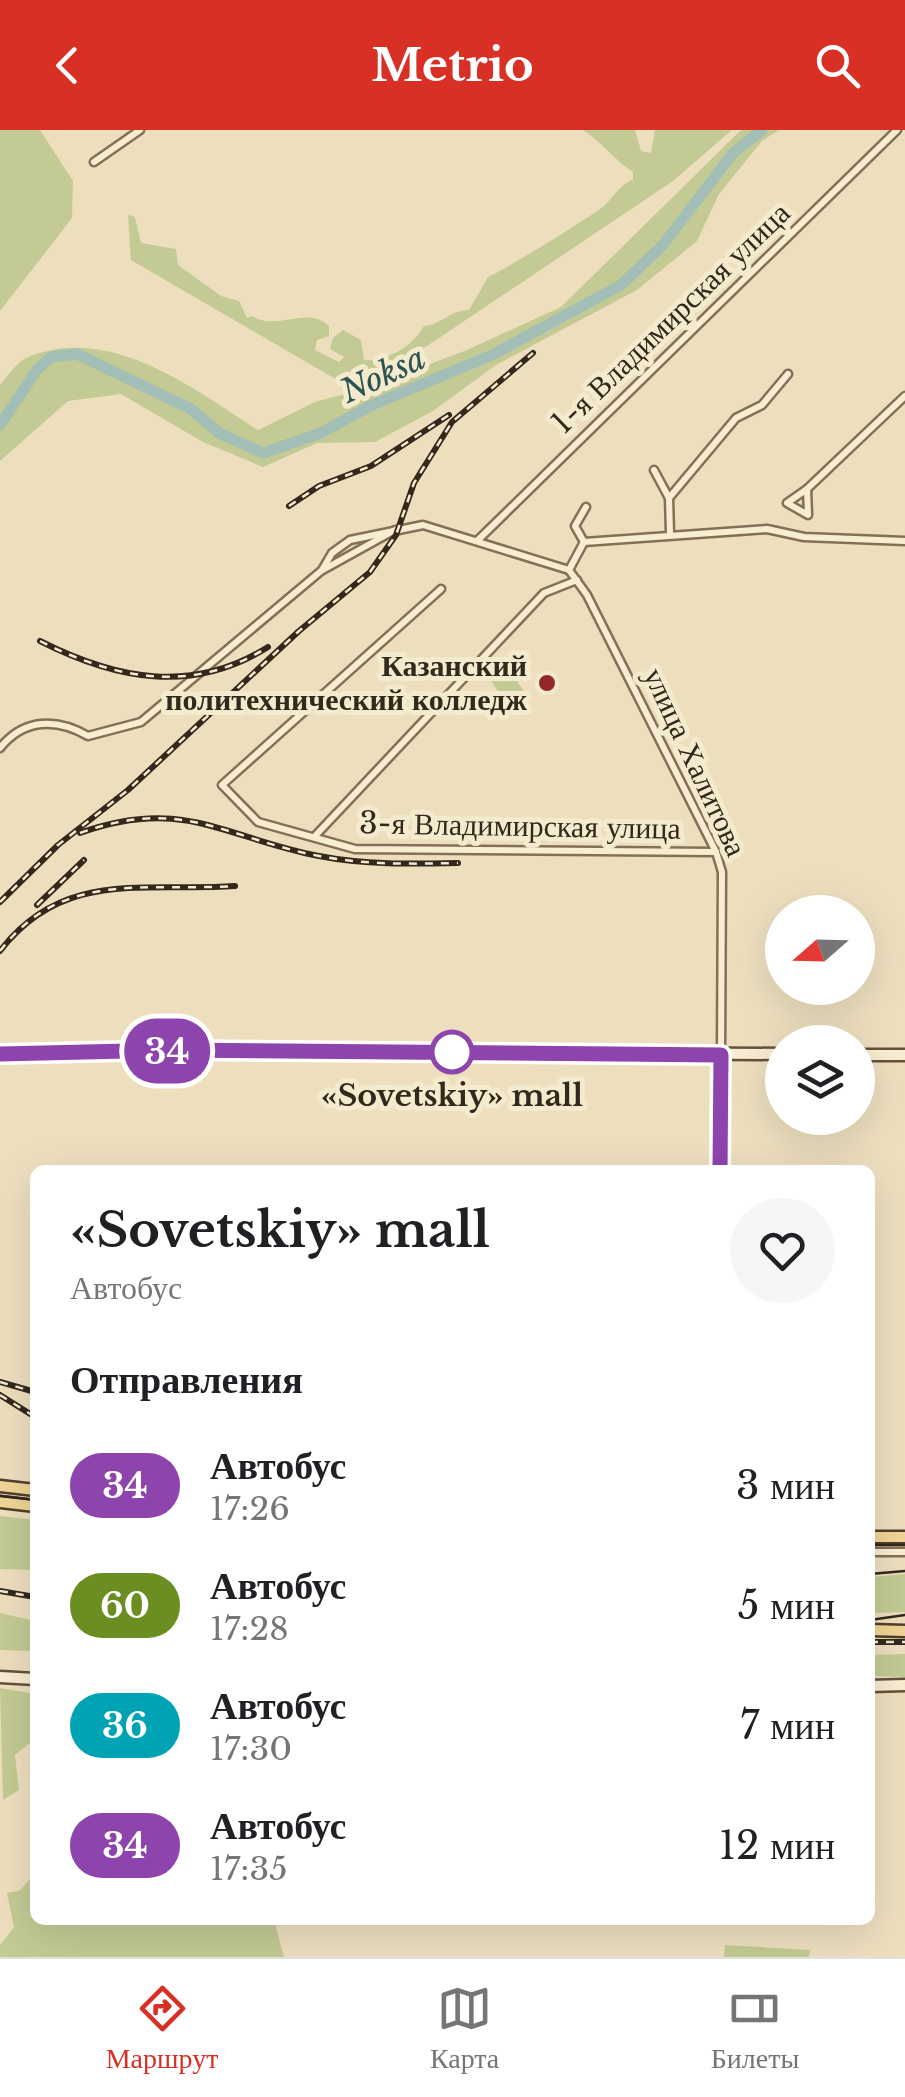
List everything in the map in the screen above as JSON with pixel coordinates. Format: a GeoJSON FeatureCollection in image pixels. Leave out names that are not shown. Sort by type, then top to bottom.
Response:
{"type":"FeatureCollection","features":[{"type":"Feature","properties":{"kind":"main road"},"geometry":{"type":"LineString","coordinates":[[0,1486],[30,1489]]}},
{"type":"Feature","properties":{"kind":"main road"},"geometry":{"type":"LineString","coordinates":[[0,1502],[30,1505]]}},
{"type":"Feature","properties":{"kind":"main road"},"geometry":{"type":"LineString","coordinates":[[875,1537],[905,1537]]}},
{"type":"Feature","properties":{"kind":"main road"},"geometry":{"type":"LineString","coordinates":[[875,1630],[905,1629]]}},
{"type":"Feature","properties":{"kind":"street"},"geometry":{"type":"LineString","coordinates":[[94,162],[140,130]]}},
{"type":"Feature","properties":{"kind":"street","name":"1-я Владимирская улица"},"geometry":{"type":"LineString","coordinates":[[478,540],[897,130]]}},
{"type":"Feature","properties":{"kind":"street"},"geometry":{"type":"LineString","coordinates":[[669,498],[736,418],[762,405],[788,374]]}},
{"type":"Feature","properties":{"kind":"street"},"geometry":{"type":"LineString","coordinates":[[807,489],[905,396]]}},
{"type":"Feature","properties":{"kind":"street"},"geometry":{"type":"LineString","coordinates":[[654,470],[669,498],[670,532]]}},
{"type":"Feature","properties":{"kind":"street"},"geometry":{"type":"LineString","coordinates":[[584,542],[575,526],[586,507]]}},
{"type":"Feature","properties":{"kind":"street"},"geometry":{"type":"LineString","coordinates":[[322,571],[332,553],[350,540],[423,526],[569,570],[584,542]]}},
{"type":"Feature","properties":{"kind":"street"},"geometry":{"type":"LineString","coordinates":[[584,542],[670,532],[767,529],[804,537],[905,541]]}},
{"type":"Feature","properties":{"kind":"street"},"geometry":{"type":"LineString","coordinates":[[0,748],[12,733],[30,725],[65,723],[88,736],[140,722],[322,571],[395,530]]}},
{"type":"Feature","properties":{"kind":"street","name":"улица Халитова"},"geometry":{"type":"LineString","coordinates":[[569,570],[716,852],[722,872],[720,1165]]}},
{"type":"Feature","properties":{"kind":"street"},"geometry":{"type":"LineString","coordinates":[[316,836],[544,593],[577,580]]}},
{"type":"Feature","properties":{"kind":"street","name":"3-я Владимирская улица"},"geometry":{"type":"LineString","coordinates":[[441,589],[222,784],[258,822],[355,849],[716,852]]}},
{"type":"Feature","properties":{"kind":"street"},"geometry":{"type":"LineString","coordinates":[[0,1054],[170,1050],[765,1054]]}},
{"type":"Feature","properties":{"kind":"street"},"geometry":{"type":"LineString","coordinates":[[875,1055],[905,1055]]}},
{"type":"Feature","properties":{"kind":"street"},"geometry":{"type":"LineString","coordinates":[[875,1552],[905,1552]]}},
{"type":"Feature","properties":{"kind":"street"},"geometry":{"type":"LineString","coordinates":[[0,1677],[30,1679]]}},
{"type":"Feature","properties":{"kind":"street"},"geometry":{"type":"LineString","coordinates":[[875,1686],[905,1685]]}},
{"type":"Feature","properties":{"kind":"green space"},"geometry":{"type":"Polygon","coordinates":[[[0,130],[40,130],[73,181],[72,218],[0,311],[0,130]]]}},
{"type":"Feature","properties":{"kind":"green space"},"geometry":{"type":"Polygon","coordinates":[[[583,130],[635,130],[641,151],[651,153],[655,130],[732,130],[673,181],[363,389],[467,350],[561,307],[741,130],[779,130],[762,141],[719,194],[697,241],[637,290],[496,365],[433,411],[375,442],[317,443],[263,467],[203,442],[121,394],[68,401],[0,461],[0,385],[26,358],[57,349],[88,348],[148,365],[178,379],[258,430],[315,402],[356,391],[131,260],[128,215],[135,217],[141,243],[176,249],[178,265],[221,296],[239,301],[247,318],[320,320],[329,326],[329,336],[317,340],[315,350],[339,362],[344,357],[330,349],[333,338],[343,330],[361,340],[364,360],[373,360],[406,346],[424,326],[469,310],[488,277],[585,219],[633,179],[633,172],[583,130]]]}},
{"type":"Feature","properties":{"kind":"green space"},"geometry":{"type":"Polygon","coordinates":[[[509,669],[529,699],[511,711],[491,681],[509,669]]]}},
{"type":"Feature","properties":{"kind":"green space"},"geometry":{"type":"Polygon","coordinates":[[[0,1516],[30,1519],[30,1570],[0,1569],[0,1516]]]}},
{"type":"Feature","properties":{"kind":"green space"},"geometry":{"type":"Polygon","coordinates":[[[905,1574],[905,1612],[875,1613],[875,1577],[905,1574]]]}},
{"type":"Feature","properties":{"kind":"green space"},"geometry":{"type":"Polygon","coordinates":[[[0,1613],[30,1620],[30,1651],[0,1650],[0,1613]]]}},
{"type":"Feature","properties":{"kind":"green space"},"geometry":{"type":"Polygon","coordinates":[[[905,1654],[905,1677],[875,1676],[875,1655],[905,1654]]]}},
{"type":"Feature","properties":{"kind":"green space"},"geometry":{"type":"Polygon","coordinates":[[[0,1688],[30,1693],[30,1743],[15,1755],[19,1790],[3,1800],[0,1688]]]}},
{"type":"Feature","properties":{"kind":"green space"},"geometry":{"type":"Polygon","coordinates":[[[30,1879],[30,1925],[275,1925],[284,1957],[0,1957],[0,1945],[14,1927],[7,1893],[19,1891],[30,1879]]]}},
{"type":"Feature","properties":{"kind":"green space"},"geometry":{"type":"Polygon","coordinates":[[[725,1945],[810,1950],[809,1957],[724,1957],[725,1945]]]}},
{"type":"Feature","properties":{"kind":"waterway","name":"Noksa"},"geometry":{"type":"LineString","coordinates":[[0,425],[36,371],[51,357],[77,354],[191,409],[219,433],[263,453],[321,433],[370,406],[492,355],[621,285],[663,245],[733,153],[762,130]]}},
{"type":"Feature","properties":{"kind":"tram line"},"geometry":{"type":"LineString","coordinates":[[0,1496],[30,1499]]}},
{"type":"Feature","properties":{"kind":"tram line"},"geometry":{"type":"LineString","coordinates":[[875,1545],[905,1545]]}},
{"type":"Feature","properties":{"kind":"tram line"},"geometry":{"type":"LineString","coordinates":[[875,1574],[905,1571]]}},
{"type":"Feature","properties":{"kind":"tram line"},"geometry":{"type":"LineString","coordinates":[[875,1619],[905,1615]]}},
{"type":"Feature","properties":{"kind":"railway"},"geometry":{"type":"LineString","coordinates":[[0,902],[58,845],[128,790],[299,631],[370,572],[396,535],[414,483],[452,422],[533,353]]}},
{"type":"Feature","properties":{"kind":"railway"},"geometry":{"type":"LineString","coordinates":[[289,506],[319,486],[371,466],[449,415]]}},
{"type":"Feature","properties":{"kind":"railway"},"geometry":{"type":"LineString","coordinates":[[40,641],[97,665],[154,676],[211,672],[268,647]]}},
{"type":"Feature","properties":{"kind":"railway"},"geometry":{"type":"LineString","coordinates":[[80,833],[148,818],[176,819],[336,859],[458,863]]}},
{"type":"Feature","properties":{"kind":"railway"},"geometry":{"type":"LineString","coordinates":[[37,905],[84,860]]}},
{"type":"Feature","properties":{"kind":"railway"},"geometry":{"type":"LineString","coordinates":[[0,951],[24,925],[50,907],[78,896],[137,888],[235,886]]}},
{"type":"Feature","properties":{"kind":"railway"},"geometry":{"type":"LineString","coordinates":[[0,1382],[30,1391]]}},
{"type":"Feature","properties":{"kind":"railway"},"geometry":{"type":"LineString","coordinates":[[0,1395],[30,1414]]}},
{"type":"Feature","properties":{"kind":"railway"},"geometry":{"type":"LineString","coordinates":[[0,1591],[30,1596]]}},
{"type":"Feature","properties":{"kind":"railway"},"geometry":{"type":"LineString","coordinates":[[875,1642],[905,1642]]}},
{"type":"Feature","properties":{"kind":"bus line","name":"34"},"geometry":{"type":"LineString","coordinates":[[0,1054],[170,1050],[721,1055],[720,1165]]}},
{"type":"Feature","properties":{"kind":"place","name":"Казанский политехнический колледж"},"geometry":{"type":"Point","coordinates":[547,683]}},
{"type":"Feature","properties":{"kind":"place","name":"«Sovetskiy» mall"},"geometry":{"type":"Point","coordinates":[452,1052]}}]}
